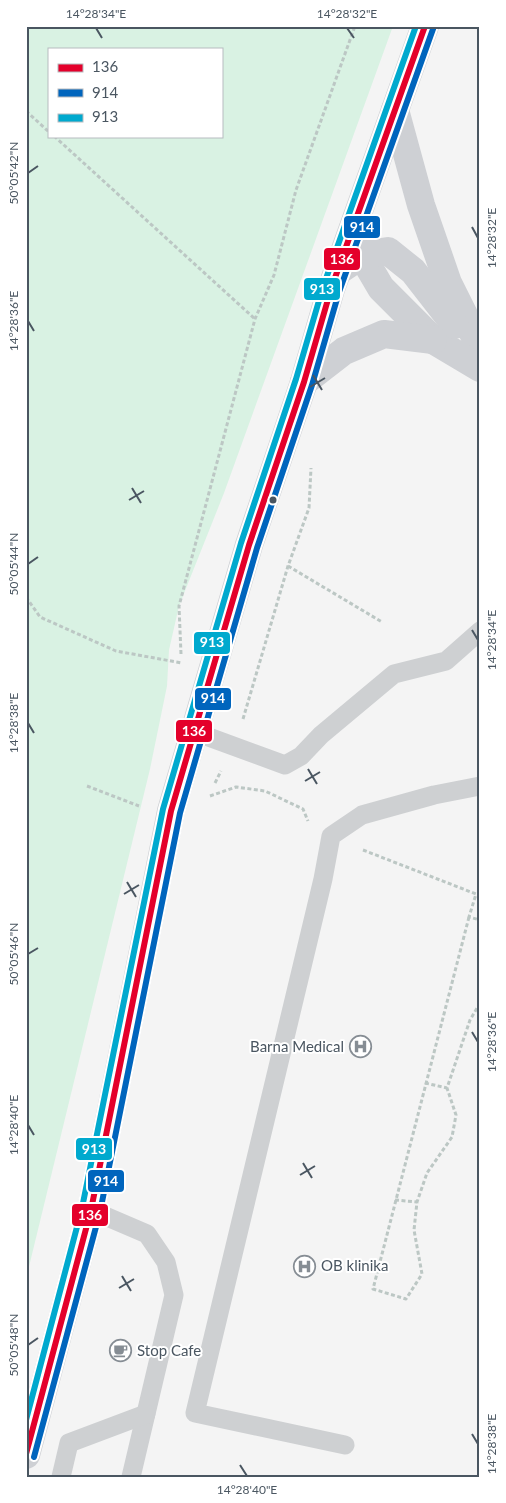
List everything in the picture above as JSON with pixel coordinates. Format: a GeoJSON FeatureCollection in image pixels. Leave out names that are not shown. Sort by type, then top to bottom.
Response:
{"type":"FeatureCollection","features":[{"type":"Feature","properties":{"kind":"main road"},"geometry":{"type":"LineString","coordinates":[[26,1455],[91,1210],[171,811],[249,545],[304,382],[334,280],[356,246],[396,110],[424,26]]}},
{"type":"Feature","properties":{"kind":"main road"},"geometry":{"type":"LineString","coordinates":[[396,110],[421,205],[448,283],[480,346]]}},
{"type":"Feature","properties":{"kind":"main road"},"geometry":{"type":"LineString","coordinates":[[356,246],[381,288],[433,340],[480,368]]}},
{"type":"Feature","properties":{"kind":"main road"},"geometry":{"type":"LineString","coordinates":[[356,246],[388,251],[413,271],[480,357]]}},
{"type":"Feature","properties":{"kind":"main road"},"geometry":{"type":"LineString","coordinates":[[304,382],[344,351],[384,334],[433,340]]}},
{"type":"Feature","properties":{"kind":"lane"},"geometry":{"type":"LineString","coordinates":[[195,732],[285,765],[301,756],[321,735],[394,674],[446,661],[480,631]]}},
{"type":"Feature","properties":{"kind":"lane"},"geometry":{"type":"LineString","coordinates":[[345,1445],[195,1413],[331,836],[362,815],[480,786]]}},
{"type":"Feature","properties":{"kind":"lane"},"geometry":{"type":"LineString","coordinates":[[91,1210],[146,1234],[166,1262],[174,1295],[131,1477]]}},
{"type":"Feature","properties":{"kind":"lane"},"geometry":{"type":"LineString","coordinates":[[61,1477],[69,1443],[146,1414]]}},
{"type":"Feature","properties":{"kind":"path"},"geometry":{"type":"LineString","coordinates":[[182,663],[179,606],[255,319],[274,274],[296,190],[355,26]]}},
{"type":"Feature","properties":{"kind":"path"},"geometry":{"type":"LineString","coordinates":[[26,111],[48,131]]}},
{"type":"Feature","properties":{"kind":"path"},"geometry":{"type":"LineString","coordinates":[[56,138],[255,319]]}},
{"type":"Feature","properties":{"kind":"path"},"geometry":{"type":"LineString","coordinates":[[233,745],[244,716],[288,566],[309,508],[311,465]]}},
{"type":"Feature","properties":{"kind":"path"},"geometry":{"type":"LineString","coordinates":[[288,566],[382,622]]}},
{"type":"Feature","properties":{"kind":"path"},"geometry":{"type":"LineString","coordinates":[[26,597],[40,617],[116,651],[214,668]]}},
{"type":"Feature","properties":{"kind":"path"},"geometry":{"type":"LineString","coordinates":[[87,786],[148,810]]}},
{"type":"Feature","properties":{"kind":"path"},"geometry":{"type":"LineString","coordinates":[[469,917],[373,1289],[406,1300],[422,1274],[414,1230],[417,1202],[427,1173],[452,1137],[456,1115],[448,1088],[470,1020],[480,1004]]}},
{"type":"Feature","properties":{"kind":"path"},"geometry":{"type":"LineString","coordinates":[[425,1084],[448,1088]]}},
{"type":"Feature","properties":{"kind":"path"},"geometry":{"type":"LineString","coordinates":[[395,1200],[417,1202]]}},
{"type":"Feature","properties":{"kind":"green space"},"geometry":{"type":"Polygon","coordinates":[[[26,26],[393,26],[224,493],[179,606],[169,650],[167,686],[150,769],[26,1279],[26,26]]]}},
{"type":"Feature","properties":{"kind":"transit line","name":"913"},"geometry":{"type":"LineString","coordinates":[[26,1420],[82,1208],[163,809],[241,543],[296,379],[323,287],[416,26]]}},
{"type":"Feature","properties":{"kind":"transit line","name":"136"},"geometry":{"type":"LineString","coordinates":[[26,1454],[91,1210],[171,811],[249,545],[304,382],[331,289],[425,26]]}},
{"type":"Feature","properties":{"kind":"transit line","name":"914"},"geometry":{"type":"LineString","coordinates":[[34,1457],[100,1212],[180,813],[257,548],[312,385],[339,292],[433,29]]}},
{"type":"Feature","properties":{"kind":"place","name":"Barna Medical"},"geometry":{"type":"Point","coordinates":[360,1047]}},
{"type":"Feature","properties":{"kind":"place","name":"OB klinika"},"geometry":{"type":"Point","coordinates":[305,1266]}},
{"type":"Feature","properties":{"kind":"place","name":"Stop Cafe"},"geometry":{"type":"Point","coordinates":[121,1351]}}]}
